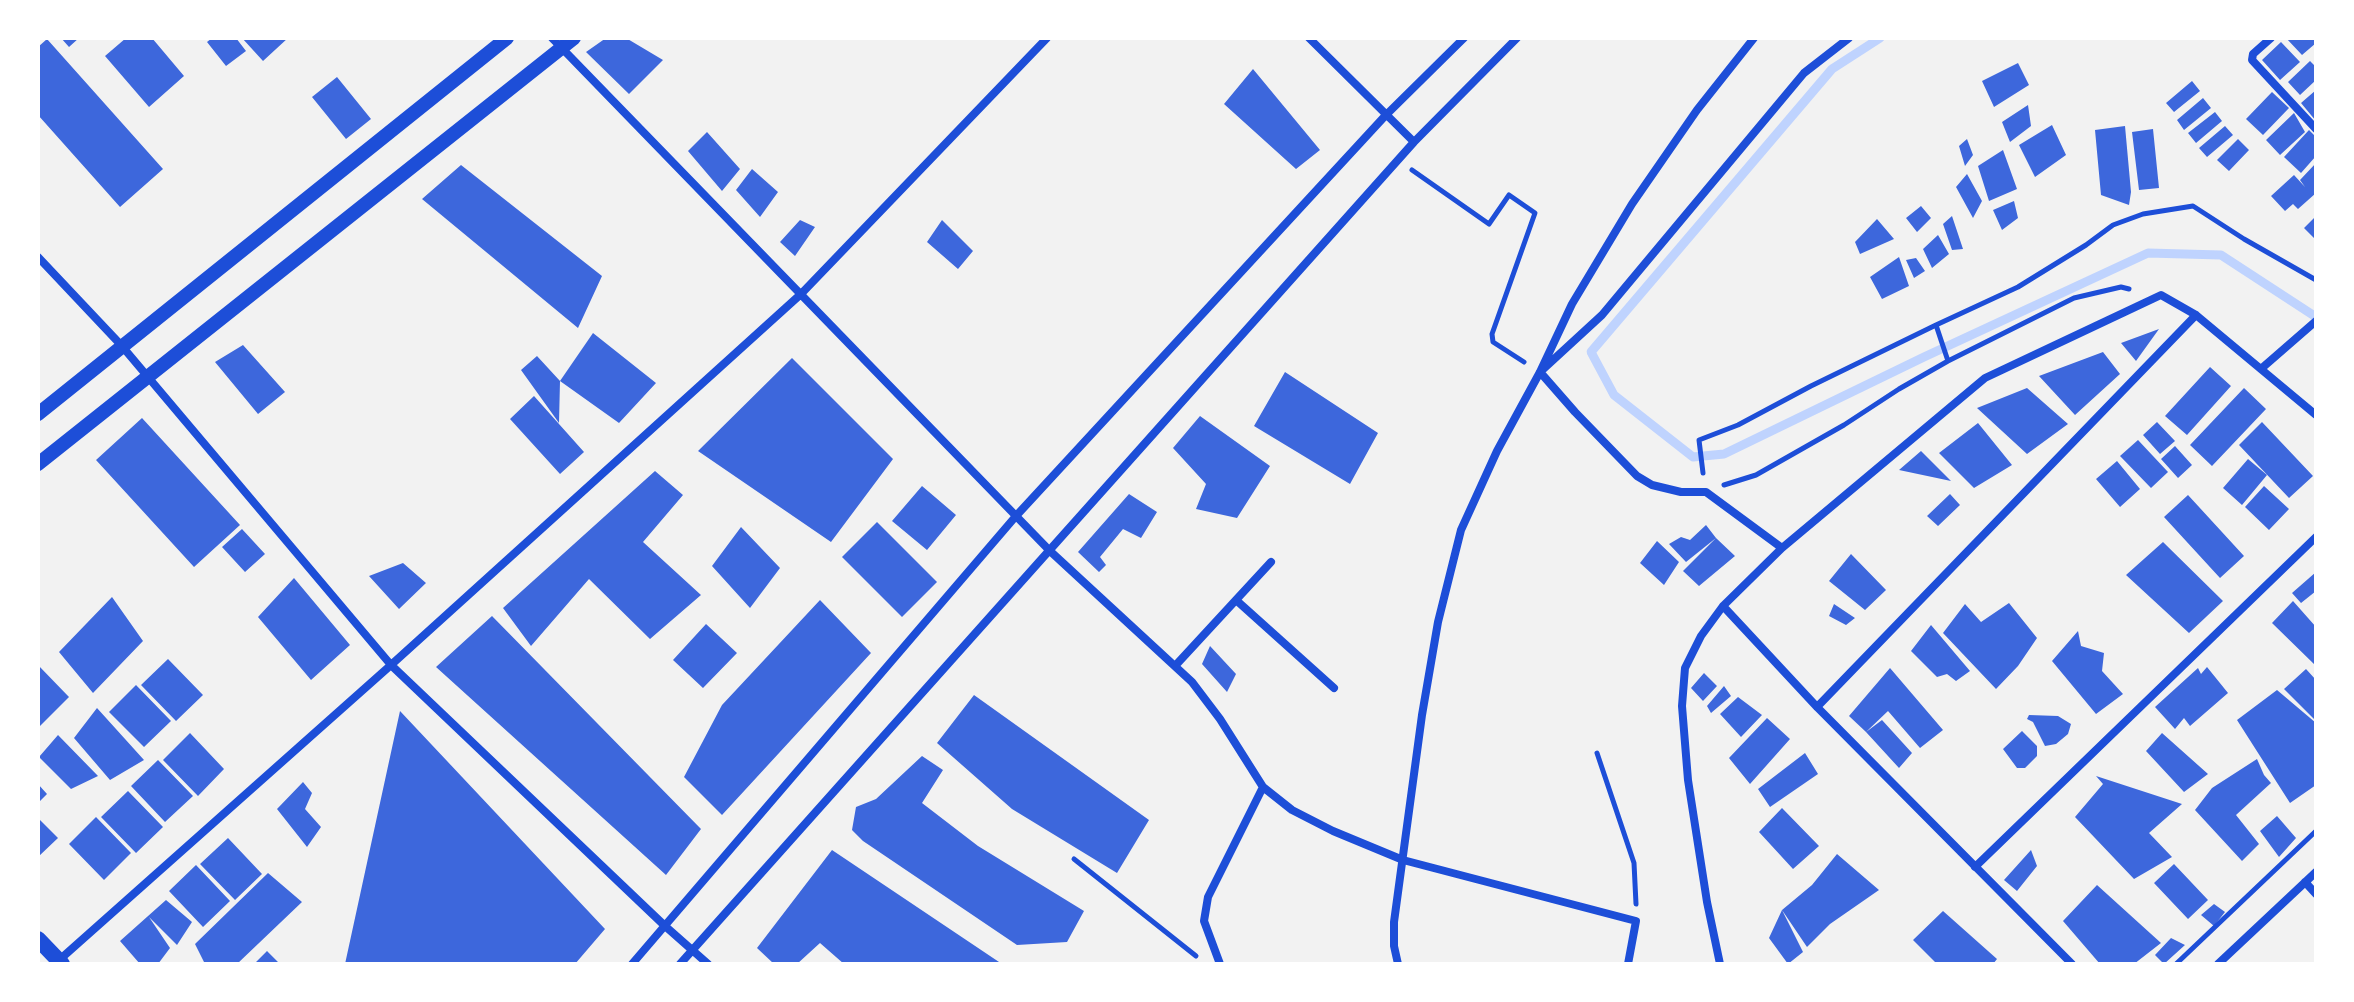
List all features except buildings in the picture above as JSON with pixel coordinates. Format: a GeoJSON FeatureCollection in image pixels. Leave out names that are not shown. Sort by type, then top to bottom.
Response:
{"type":"FeatureCollection","features":[{"type":"Feature","properties":{"kind":"main road"},"geometry":{"type":"LineString","coordinates":[[38,939],[59,963]]}},
{"type":"Feature","properties":{"kind":"street"},"geometry":{"type":"LineString","coordinates":[[38,414],[507,38]]}},
{"type":"Feature","properties":{"kind":"street"},"geometry":{"type":"LineString","coordinates":[[38,464],[557,43],[574,38]]}},
{"type":"Feature","properties":{"kind":"street"},"geometry":{"type":"LineString","coordinates":[[59,963],[801,294],[1047,38]]}},
{"type":"Feature","properties":{"kind":"street"},"geometry":{"type":"LineString","coordinates":[[1309,38],[1414,142]]}},
{"type":"Feature","properties":{"kind":"street"},"geometry":{"type":"LineString","coordinates":[[632,964],[1016,516],[1385,116],[1464,38]]}},
{"type":"Feature","properties":{"kind":"street"},"geometry":{"type":"LineString","coordinates":[[680,964],[1414,142],[1517,38]]}},
{"type":"Feature","properties":{"kind":"street"},"geometry":{"type":"LineString","coordinates":[[1398,964],[1394,922],[1422,715],[1438,622],[1461,530],[1497,451],[1572,304],[1632,204],[1697,110],[1754,38]]}},
{"type":"Feature","properties":{"kind":"street"},"geometry":{"type":"LineString","coordinates":[[1540,372],[1602,315],[1804,73],[1849,38]]}},
{"type":"Feature","properties":{"kind":"street"},"geometry":{"type":"LineString","coordinates":[[2271,38],[2253,54],[2252,60],[2316,129]]}},
{"type":"Feature","properties":{"kind":"street"},"geometry":{"type":"LineString","coordinates":[[557,43],[1050,551],[1192,682],[1220,719],[1263,787],[1292,810],[1403,860],[1636,921],[1628,964]]}},
{"type":"Feature","properties":{"kind":"street"},"geometry":{"type":"LineString","coordinates":[[38,257],[148,376],[391,665],[708,964]]}},
{"type":"Feature","properties":{"kind":"street"},"geometry":{"type":"LineString","coordinates":[[1720,964],[1688,780],[1682,706],[1685,668],[1701,636],[1723,606],[1782,548],[1985,378],[2161,295],[2196,315],[2316,415]]}},
{"type":"Feature","properties":{"kind":"street"},"geometry":{"type":"LineString","coordinates":[[1817,707],[2196,315]]}},
{"type":"Feature","properties":{"kind":"street"},"geometry":{"type":"LineString","coordinates":[[2262,368],[2316,321]]}},
{"type":"Feature","properties":{"kind":"street"},"geometry":{"type":"LineString","coordinates":[[1540,372],[1637,476],[1666,489],[1706,492],[1782,548]]}},
{"type":"Feature","properties":{"kind":"street"},"geometry":{"type":"LineString","coordinates":[[1975,867],[2316,537]]}},
{"type":"Feature","properties":{"kind":"street"},"geometry":{"type":"LineString","coordinates":[[1175,666],[1271,562]]}},
{"type":"Feature","properties":{"kind":"street"},"geometry":{"type":"LineString","coordinates":[[1236,600],[1334,688]]}},
{"type":"Feature","properties":{"kind":"street"},"geometry":{"type":"LineString","coordinates":[[1723,606],[1817,707],[2072,964]]}},
{"type":"Feature","properties":{"kind":"street"},"geometry":{"type":"LineString","coordinates":[[1220,964],[1204,921],[1208,897],[1263,787]]}},
{"type":"Feature","properties":{"kind":"street"},"geometry":{"type":"LineString","coordinates":[[2218,964],[2316,872]]}},
{"type":"Feature","properties":{"kind":"street"},"geometry":{"type":"LineString","coordinates":[[2305,882],[2316,894]]}},
{"type":"Feature","properties":{"kind":"path"},"geometry":{"type":"LineString","coordinates":[[1398,160],[1489,224],[1509,195],[1535,213],[1492,334],[1493,342],[1540,372]]}},
{"type":"Feature","properties":{"kind":"path"},"geometry":{"type":"LineString","coordinates":[[1703,469],[1699,442],[2018,287],[2113,225],[2143,214],[2193,206],[2316,280]]}},
{"type":"Feature","properties":{"kind":"path"},"geometry":{"type":"LineString","coordinates":[[1706,492],[1756,475],[1844,425],[1946,358],[2074,298],[2121,287],[2161,295]]}},
{"type":"Feature","properties":{"kind":"path"},"geometry":{"type":"LineString","coordinates":[[1936,325],[1946,358]]}},
{"type":"Feature","properties":{"kind":"path"},"geometry":{"type":"LineString","coordinates":[[1597,753],[1634,863],[1636,921]]}},
{"type":"Feature","properties":{"kind":"path"},"geometry":{"type":"LineString","coordinates":[[2176,964],[2316,831]]}},
{"type":"Feature","properties":{"kind":"path"},"geometry":{"type":"LineString","coordinates":[[1074,859],[1206,964]]}},
{"type":"Feature","properties":{"kind":"waterway"},"geometry":{"type":"LineString","coordinates":[[1880,38],[1832,69],[1591,352],[1614,395],[1693,457],[1724,454],[2148,253],[2221,255],[2316,317]]}}]}
